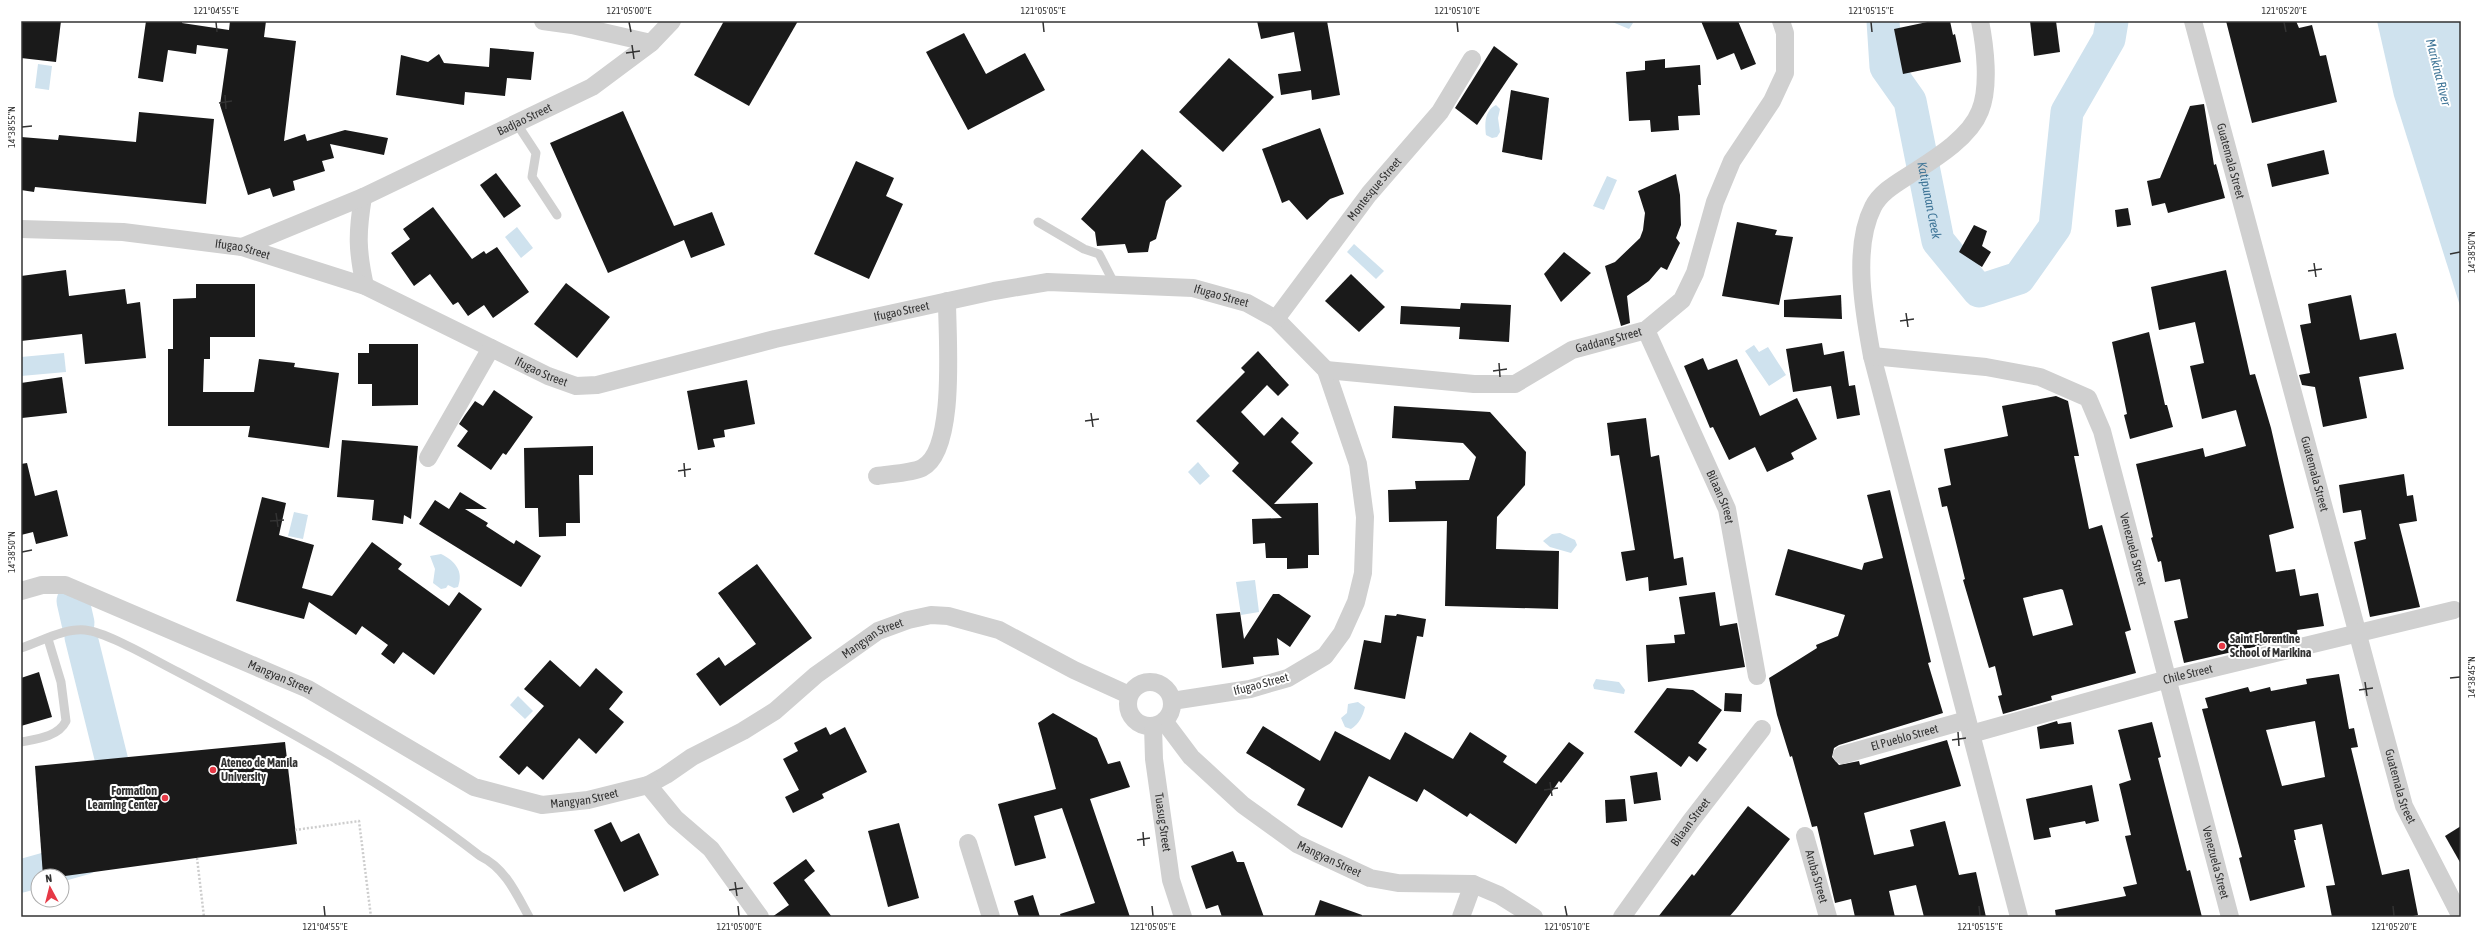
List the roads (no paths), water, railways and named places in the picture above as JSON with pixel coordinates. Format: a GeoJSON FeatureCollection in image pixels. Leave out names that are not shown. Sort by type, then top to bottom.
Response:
{"type":"FeatureCollection","features":[{"type":"Feature","properties":{"kind":"street"},"geometry":{"type":"LineString","coordinates":[[543,21],[572,25],[651,43]]}},
{"type":"Feature","properties":{"kind":"street","name":"Badjao Street"},"geometry":{"type":"LineString","coordinates":[[242,247],[363,197],[592,87],[651,43],[672,21]]}},
{"type":"Feature","properties":{"kind":"street","name":"Gaddang Street"},"geometry":{"type":"LineString","coordinates":[[1326,370],[1474,384],[1515,384],[1572,350],[1646,330],[1682,300],[1695,273],[1715,202],[1732,161],[1772,101],[1784,73],[1785,33],[1781,21]]}},
{"type":"Feature","properties":{"kind":"street"},"geometry":{"type":"LineString","coordinates":[[1980,21],[1986,49],[1985,78],[1980,111],[1960,138],[1928,162],[1888,188],[1873,206],[1864,229],[1861,294],[1872,356],[2020,917]]}},
{"type":"Feature","properties":{"kind":"street","name":"Guatemala Street"},"geometry":{"type":"LineString","coordinates":[[2193,21],[2404,806],[2460,917]]}},
{"type":"Feature","properties":{"kind":"street","name":"Montesque Street"},"geometry":{"type":"LineString","coordinates":[[1276,319],[1369,194],[1440,112],[1472,59]]}},
{"type":"Feature","properties":{"kind":"street"},"geometry":{"type":"LineString","coordinates":[[363,197],[357,231],[365,286]]}},
{"type":"Feature","properties":{"kind":"street","name":"Ifugao Street"},"geometry":{"type":"LineString","coordinates":[[21,229],[123,232],[242,247],[365,286],[548,376],[576,386],[597,385],[775,339],[948,301],[1048,282],[1114,283],[1193,288],[1247,303],[1276,319],[1326,370],[1358,464],[1365,517],[1363,573],[1356,602],[1342,633],[1325,656],[1288,678],[1250,689],[1172,701]]}},
{"type":"Feature","properties":{"kind":"street"},"geometry":{"type":"LineString","coordinates":[[877,476],[922,468],[933,459],[938,447],[947,409],[948,301]]}},
{"type":"Feature","properties":{"kind":"street","name":"Bilaan Street"},"geometry":{"type":"LineString","coordinates":[[1646,330],[1727,509],[1757,676]]}},
{"type":"Feature","properties":{"kind":"street"},"geometry":{"type":"LineString","coordinates":[[428,458],[491,348]]}},
{"type":"Feature","properties":{"kind":"street","name":"Venezuela Street"},"geometry":{"type":"LineString","coordinates":[[1872,356],[1986,367],[2040,377],[2088,398],[2102,431],[2230,917]]}},
{"type":"Feature","properties":{"kind":"street","name":"Mangyan Street"},"geometry":{"type":"LineString","coordinates":[[21,591],[42,585],[65,585],[308,688],[474,787],[542,805],[588,800],[648,785],[666,775],[692,756],[743,731],[775,711],[816,676],[878,631],[908,620],[931,615],[948,616],[999,630],[1074,670],[1129,695]]}},
{"type":"Feature","properties":{"kind":"street","name":"Chile Street"},"geometry":{"type":"LineString","coordinates":[[1969,727],[2454,610]]}},
{"type":"Feature","properties":{"kind":"street"},"geometry":{"type":"LineString","coordinates":[[1153,682],[1166,688],[1172,701],[1169,716],[1158,724],[1140,724],[1130,715],[1127,702],[1129,695],[1139,684],[1153,682]]}},
{"type":"Feature","properties":{"kind":"street","name":"Mangyan Street"},"geometry":{"type":"LineString","coordinates":[[1158,724],[1243,805],[1297,844],[1370,878],[1398,883],[1473,884],[1499,895],[1534,917]]}},
{"type":"Feature","properties":{"kind":"street","name":"Tuasug Street"},"geometry":{"type":"LineString","coordinates":[[1158,724],[1154,759],[1171,880],[1183,917]]}},
{"type":"Feature","properties":{"kind":"street","name":"El Pueblo Street"},"geometry":{"type":"LineString","coordinates":[[1842,755],[1969,727]]}},
{"type":"Feature","properties":{"kind":"street","name":"Bilaan Street"},"geometry":{"type":"LineString","coordinates":[[1622,917],[1690,822],[1762,728]]}},
{"type":"Feature","properties":{"kind":"street"},"geometry":{"type":"LineString","coordinates":[[648,785],[675,818],[711,849],[760,917]]}},
{"type":"Feature","properties":{"kind":"street","name":"Aruba Street"},"geometry":{"type":"LineString","coordinates":[[1805,836],[1828,917]]}},
{"type":"Feature","properties":{"kind":"street"},"geometry":{"type":"LineString","coordinates":[[968,843],[991,917]]}},
{"type":"Feature","properties":{"kind":"street"},"geometry":{"type":"LineString","coordinates":[[1461,917],[1473,884]]}},
{"type":"Feature","properties":{"kind":"lane"},"geometry":{"type":"LineString","coordinates":[[517,124],[536,153],[532,177],[557,215]]}},
{"type":"Feature","properties":{"kind":"lane"},"geometry":{"type":"LineString","coordinates":[[1038,222],[1084,249],[1099,254],[1114,283]]}},
{"type":"Feature","properties":{"kind":"lane"},"geometry":{"type":"LineString","coordinates":[[21,648],[73,631],[86,630],[121,643],[246,708],[348,764],[480,856],[490,861],[506,876],[529,917]]}},
{"type":"Feature","properties":{"kind":"lane"},"geometry":{"type":"LineString","coordinates":[[21,742],[50,735],[63,726],[66,721],[61,682],[48,639]]}},
{"type":"Feature","properties":{"kind":"water"},"geometry":{"type":"Polygon","coordinates":[[[1610,21],[1631,21],[1633,23],[1629,29],[1610,21]]]}},
{"type":"Feature","properties":{"kind":"water","name":"Marikina River"},"geometry":{"type":"Polygon","coordinates":[[[2377,21],[2461,21],[2461,309],[2394,96],[2377,21]]]}},
{"type":"Feature","properties":{"kind":"water"},"geometry":{"type":"Polygon","coordinates":[[[38,64],[52,66],[49,90],[35,88],[38,64]]]}},
{"type":"Feature","properties":{"kind":"water"},"geometry":{"type":"Polygon","coordinates":[[[1496,105],[1500,109],[1498,118],[1500,132],[1497,137],[1492,138],[1486,135],[1486,118],[1489,111],[1496,105]]]}},
{"type":"Feature","properties":{"kind":"water"},"geometry":{"type":"Polygon","coordinates":[[[1607,176],[1617,180],[1604,210],[1593,206],[1607,176]]]}},
{"type":"Feature","properties":{"kind":"water"},"geometry":{"type":"Polygon","coordinates":[[[517,227],[533,248],[521,258],[505,237],[517,227]]]}},
{"type":"Feature","properties":{"kind":"water"},"geometry":{"type":"Polygon","coordinates":[[[1354,244],[1384,271],[1376,279],[1347,252],[1354,244]]]}},
{"type":"Feature","properties":{"kind":"water"},"geometry":{"type":"Polygon","coordinates":[[[1754,345],[1759,352],[1768,347],[1786,375],[1769,386],[1745,351],[1754,345]]]}},
{"type":"Feature","properties":{"kind":"water"},"geometry":{"type":"Polygon","coordinates":[[[64,353],[66,372],[21,376],[21,357],[64,353]]]}},
{"type":"Feature","properties":{"kind":"water"},"geometry":{"type":"Polygon","coordinates":[[[1198,462],[1210,476],[1200,485],[1188,472],[1198,462]]]}},
{"type":"Feature","properties":{"kind":"water"},"geometry":{"type":"Polygon","coordinates":[[[294,512],[308,515],[303,539],[288,536],[294,512]]]}},
{"type":"Feature","properties":{"kind":"water"},"geometry":{"type":"Polygon","coordinates":[[[1560,533],[1575,540],[1577,545],[1571,553],[1550,547],[1543,541],[1552,534],[1560,533]]]}},
{"type":"Feature","properties":{"kind":"water"},"geometry":{"type":"Polygon","coordinates":[[[441,554],[454,563],[457,567],[460,576],[458,587],[454,588],[448,585],[446,588],[441,589],[433,583],[435,569],[430,556],[441,554]]]}},
{"type":"Feature","properties":{"kind":"water"},"geometry":{"type":"Polygon","coordinates":[[[1255,580],[1259,612],[1241,615],[1236,582],[1255,580]]]}},
{"type":"Feature","properties":{"kind":"water"},"geometry":{"type":"Polygon","coordinates":[[[1596,679],[1619,682],[1625,690],[1624,694],[1594,689],[1593,685],[1596,679]]]}},
{"type":"Feature","properties":{"kind":"water"},"geometry":{"type":"Polygon","coordinates":[[[518,696],[533,711],[525,719],[510,705],[518,696]]]}},
{"type":"Feature","properties":{"kind":"water"},"geometry":{"type":"Polygon","coordinates":[[[1358,702],[1365,707],[1362,717],[1351,729],[1345,727],[1341,718],[1347,713],[1348,704],[1358,702]]]}},
{"type":"Feature","properties":{"kind":"waterway","name":"Katipunan Creek"},"geometry":{"type":"LineString","coordinates":[[1883,21],[1886,67],[1910,101],[1938,241],[1979,291],[2019,278],[2055,227],[2067,112],[2109,39],[2112,21]]}},
{"type":"Feature","properties":{"kind":"waterway"},"geometry":{"type":"LineString","coordinates":[[73,601],[78,623]]}},
{"type":"Feature","properties":{"kind":"waterway"},"geometry":{"type":"LineString","coordinates":[[81,637],[122,802]]}},
{"type":"Feature","properties":{"kind":"waterway"},"geometry":{"type":"LineString","coordinates":[[21,876],[85,858]]}},
{"type":"Feature","properties":{"kind":"place","name":"Saint Florentine School of Marikina"},"geometry":{"type":"Point","coordinates":[2222,646]}},
{"type":"Feature","properties":{"kind":"place","name":"Ateneo de Manila University"},"geometry":{"type":"Point","coordinates":[213,770]}},
{"type":"Feature","properties":{"kind":"place","name":"Formation Learning Center"},"geometry":{"type":"Point","coordinates":[165,798]}}]}
